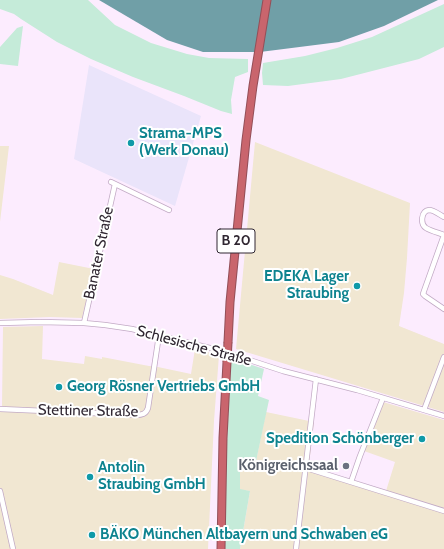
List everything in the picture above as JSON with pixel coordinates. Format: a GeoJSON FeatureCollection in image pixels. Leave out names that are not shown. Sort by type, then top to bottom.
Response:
{"type":"FeatureCollection","features":[{"type":"Feature","properties":{"kind":"highway","name":"B 20"},"geometry":{"type":"LineString","coordinates":[[221,549],[223,438],[231,294],[246,140],[267,0]]}},
{"type":"Feature","properties":{"kind":"street","name":"Banater Straße"},"geometry":{"type":"LineString","coordinates":[[84,323],[113,183],[169,210]]}},
{"type":"Feature","properties":{"kind":"street"},"geometry":{"type":"LineString","coordinates":[[444,217],[428,210],[422,217],[422,222],[426,228],[444,235],[423,294],[444,309]]}},
{"type":"Feature","properties":{"kind":"street","name":"Schlesische Straße"},"geometry":{"type":"LineString","coordinates":[[0,323],[84,323],[118,326],[222,351],[283,371],[444,416]]}},
{"type":"Feature","properties":{"kind":"street","name":"Stettiner Straße"},"geometry":{"type":"LineString","coordinates":[[0,409],[136,415],[143,414],[148,408],[159,335]]}},
{"type":"Feature","properties":{"kind":"street"},"geometry":{"type":"LineString","coordinates":[[424,410],[444,357]]}},
{"type":"Feature","properties":{"kind":"street"},"geometry":{"type":"LineString","coordinates":[[296,549],[316,379]]}},
{"type":"Feature","properties":{"kind":"street"},"geometry":{"type":"LineString","coordinates":[[351,482],[383,398]]}},
{"type":"Feature","properties":{"kind":"street"},"geometry":{"type":"LineString","coordinates":[[306,468],[444,511]]}},
{"type":"Feature","properties":{"kind":"street"},"geometry":{"type":"LineString","coordinates":[[0,491],[13,549]]}},
{"type":"Feature","properties":{"kind":"shaded area"},"geometry":{"type":"Polygon","coordinates":[[[89,65],[201,116],[175,206],[74,159],[89,65]]]}},
{"type":"Feature","properties":{"kind":"shaded area"},"geometry":{"type":"Polygon","coordinates":[[[255,142],[410,203],[404,293],[399,326],[444,344],[444,412],[236,349],[255,142]]]}},
{"type":"Feature","properties":{"kind":"shaded area"},"geometry":{"type":"Polygon","coordinates":[[[0,146],[9,146],[0,222],[0,146]]]}},
{"type":"Feature","properties":{"kind":"shaded area"},"geometry":{"type":"Polygon","coordinates":[[[59,262],[94,269],[82,318],[50,317],[0,319],[0,275],[53,295],[59,262]]]}},
{"type":"Feature","properties":{"kind":"shaded area"},"geometry":{"type":"Polygon","coordinates":[[[43,326],[42,359],[84,364],[85,356],[102,359],[102,357],[191,374],[195,349],[219,355],[214,421],[208,549],[0,549],[0,406],[2,406],[3,327],[43,326]]]}},
{"type":"Feature","properties":{"kind":"shaded area"},"geometry":{"type":"Polygon","coordinates":[[[383,402],[444,420],[444,549],[240,549],[250,491],[240,490],[240,464],[255,466],[266,412],[314,422],[309,464],[311,468],[386,491],[395,462],[364,451],[383,402]]]}},
{"type":"Feature","properties":{"kind":"green space"},"geometry":{"type":"Polygon","coordinates":[[[0,0],[88,0],[115,25],[151,43],[187,54],[209,58],[248,59],[248,72],[235,77],[231,100],[232,114],[133,77],[91,59],[57,42],[14,14],[0,9],[0,0]]]}},
{"type":"Feature","properties":{"kind":"green space"},"geometry":{"type":"Polygon","coordinates":[[[444,4],[444,47],[419,59],[341,79],[288,86],[263,85],[263,63],[305,56],[372,37],[444,4]]]}},
{"type":"Feature","properties":{"kind":"green space"},"geometry":{"type":"Polygon","coordinates":[[[23,26],[18,66],[0,64],[0,47],[17,28],[23,26]]]}},
{"type":"Feature","properties":{"kind":"green space"},"geometry":{"type":"Polygon","coordinates":[[[231,358],[264,369],[258,396],[269,400],[255,466],[240,464],[240,489],[250,491],[240,549],[224,549],[225,485],[231,358]]]}},
{"type":"Feature","properties":{"kind":"water"},"geometry":{"type":"Polygon","coordinates":[[[99,0],[438,0],[384,26],[339,42],[260,52],[203,52],[167,40],[99,0]]]}},
{"type":"Feature","properties":{"kind":"place","name":"Strama-MPS (Werk Donau)"},"geometry":{"type":"Point","coordinates":[131,143]}},
{"type":"Feature","properties":{"kind":"place","name":"EDEKA Lager Straubing"},"geometry":{"type":"Point","coordinates":[357,286]}},
{"type":"Feature","properties":{"kind":"place","name":"Georg Rösner Vertriebs GmbH"},"geometry":{"type":"Point","coordinates":[59,387]}},
{"type":"Feature","properties":{"kind":"place","name":"Spedition Schönberger"},"geometry":{"type":"Point","coordinates":[422,439]}},
{"type":"Feature","properties":{"kind":"place","name":"Königreichssaal"},"geometry":{"type":"Point","coordinates":[346,466]}},
{"type":"Feature","properties":{"kind":"place","name":"Antolin Straubing GmbH"},"geometry":{"type":"Point","coordinates":[90,477]}},
{"type":"Feature","properties":{"kind":"place","name":"BÄKO München Altbayern und Schwaben eG"},"geometry":{"type":"Point","coordinates":[92,535]}}]}
